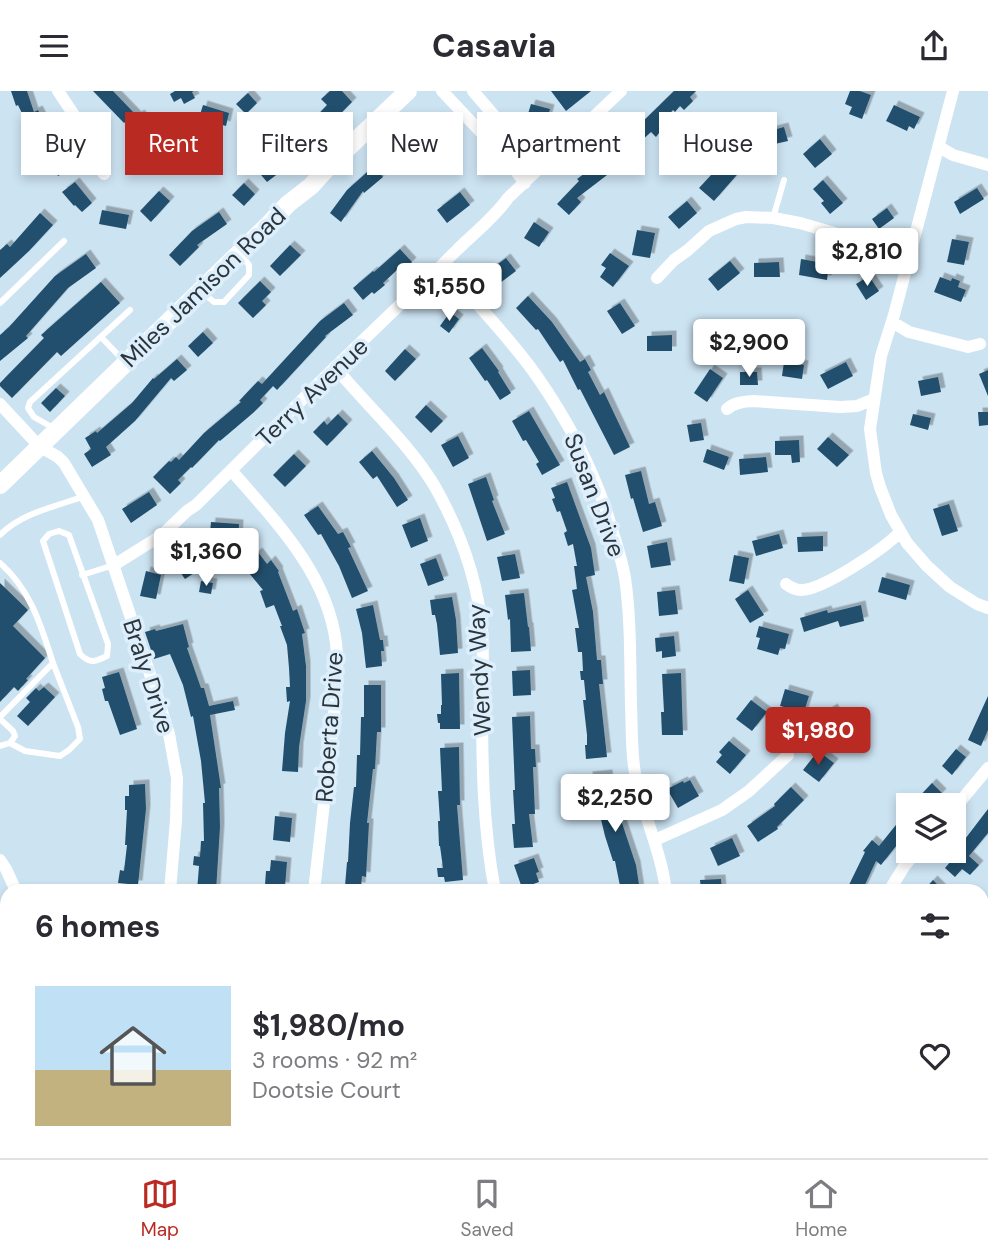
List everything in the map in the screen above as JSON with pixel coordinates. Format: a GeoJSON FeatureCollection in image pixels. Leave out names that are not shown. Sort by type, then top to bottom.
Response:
{"type":"FeatureCollection","features":[{"type":"Feature","properties":{"kind":"main road","name":"Miles Jamison Road"},"geometry":{"type":"LineString","coordinates":[[0,485],[408,91]]}},
{"type":"Feature","properties":{"kind":"street"},"geometry":{"type":"LineString","coordinates":[[58,91],[72,112]]}},
{"type":"Feature","properties":{"kind":"street"},"geometry":{"type":"LineString","coordinates":[[442,91],[508,161],[525,183]]}},
{"type":"Feature","properties":{"kind":"street"},"geometry":{"type":"LineString","coordinates":[[473,91],[491,112]]}},
{"type":"Feature","properties":{"kind":"street","name":"Terry Avenue"},"geometry":{"type":"LineString","coordinates":[[599,112],[621,91]]}},
{"type":"Feature","properties":{"kind":"street"},"geometry":{"type":"LineString","coordinates":[[953,91],[881,356],[870,429],[876,473],[900,532],[927,566],[950,587],[988,608]]}},
{"type":"Feature","properties":{"kind":"street"},"geometry":{"type":"LineString","coordinates":[[939,147],[953,155],[988,165]]}},
{"type":"Feature","properties":{"kind":"street","name":"Terry Avenue"},"geometry":{"type":"LineString","coordinates":[[114,565],[162,535],[196,505],[534,175]]}},
{"type":"Feature","properties":{"kind":"street"},"geometry":{"type":"LineString","coordinates":[[657,278],[709,231],[736,219],[773,218],[800,223],[893,250],[912,249]]}},
{"type":"Feature","properties":{"kind":"street","name":"Susan Drive"},"geometry":{"type":"LineString","coordinates":[[445,263],[447,270],[543,385],[578,442],[608,515],[625,578],[634,771],[655,840],[664,884]]}},
{"type":"Feature","properties":{"kind":"street"},"geometry":{"type":"LineString","coordinates":[[892,322],[909,332],[968,347],[981,344]]}},
{"type":"Feature","properties":{"kind":"street","name":"Wendy Way"},"geometry":{"type":"LineString","coordinates":[[335,367],[420,464],[445,506],[465,553],[482,629],[484,789],[488,856],[494,884]]}},
{"type":"Feature","properties":{"kind":"street"},"geometry":{"type":"LineString","coordinates":[[727,409],[741,402],[753,401],[840,407],[874,399]]}},
{"type":"Feature","properties":{"kind":"street","name":"Braly Drive"},"geometry":{"type":"LineString","coordinates":[[0,404],[39,446],[64,463],[98,520],[114,565],[169,734],[175,763],[176,820],[171,884]]}},
{"type":"Feature","properties":{"kind":"street","name":"Roberta Drive"},"geometry":{"type":"LineString","coordinates":[[231,470],[305,559],[322,592],[336,642],[336,697],[315,884]]}},
{"type":"Feature","properties":{"kind":"street"},"geometry":{"type":"LineString","coordinates":[[786,584],[800,590],[818,586],[879,551],[900,532]]}},
{"type":"Feature","properties":{"kind":"street"},"geometry":{"type":"LineString","coordinates":[[655,840],[722,810],[749,791],[788,755]]}},
{"type":"Feature","properties":{"kind":"street"},"geometry":{"type":"LineString","coordinates":[[966,795],[988,768]]}},
{"type":"Feature","properties":{"kind":"street"},"geometry":{"type":"LineString","coordinates":[[0,860],[13,884]]}},
{"type":"Feature","properties":{"kind":"street"},"geometry":{"type":"LineString","coordinates":[[893,884],[907,863]]}},
{"type":"Feature","properties":{"kind":"street"},"geometry":{"type":"LineString","coordinates":[[0,1098],[0,1132]]}},
{"type":"Feature","properties":{"kind":"lane"},"geometry":{"type":"LineString","coordinates":[[773,218],[784,180]]}},
{"type":"Feature","properties":{"kind":"lane"},"geometry":{"type":"LineString","coordinates":[[0,303],[64,241]]}},
{"type":"Feature","properties":{"kind":"lane"},"geometry":{"type":"LineString","coordinates":[[14,419],[130,310]]}},
{"type":"Feature","properties":{"kind":"lane"},"geometry":{"type":"LineString","coordinates":[[101,337],[126,362]]}},
{"type":"Feature","properties":{"kind":"lane"},"geometry":{"type":"LineString","coordinates":[[28,408],[34,417],[57,430]]}},
{"type":"Feature","properties":{"kind":"lane"},"geometry":{"type":"LineString","coordinates":[[0,535],[25,516],[85,496]]}},
{"type":"Feature","properties":{"kind":"lane"},"geometry":{"type":"LineString","coordinates":[[59,531],[69,535],[82,575],[108,644],[107,656],[96,662],[86,660],[80,654],[43,541],[49,534],[59,531]]}},
{"type":"Feature","properties":{"kind":"lane"},"geometry":{"type":"LineString","coordinates":[[0,563],[24,590],[36,612],[78,727],[80,740],[60,756],[25,751],[10,744],[0,746]]}},
{"type":"Feature","properties":{"kind":"lane"},"geometry":{"type":"LineString","coordinates":[[82,575],[114,565]]}},
{"type":"Feature","properties":{"kind":"lane"},"geometry":{"type":"LineString","coordinates":[[10,744],[15,736],[0,718],[53,663]]}},
{"type":"Feature","properties":{"kind":"building"},"geometry":{"type":"Polygon","coordinates":[[[11,91],[27,91],[34,112],[21,112],[18,105],[16,106],[11,91]]]}},
{"type":"Feature","properties":{"kind":"building"},"geometry":{"type":"Polygon","coordinates":[[[93,91],[113,91],[133,112],[125,112],[124,123],[93,91]]]}},
{"type":"Feature","properties":{"kind":"building"},"geometry":{"type":"Polygon","coordinates":[[[175,91],[194,91],[192,92],[195,98],[184,104],[181,98],[174,102],[170,94],[175,91]]]}},
{"type":"Feature","properties":{"kind":"building"},"geometry":{"type":"Polygon","coordinates":[[[330,91],[342,91],[352,102],[342,112],[320,112],[327,105],[321,99],[330,91]]]}},
{"type":"Feature","properties":{"kind":"building"},"geometry":{"type":"Polygon","coordinates":[[[551,91],[591,91],[566,111],[551,91]]]}},
{"type":"Feature","properties":{"kind":"building"},"geometry":{"type":"Polygon","coordinates":[[[674,91],[696,91],[690,97],[693,101],[684,110],[680,106],[675,112],[659,112],[659,133],[656,137],[651,132],[645,137],[645,119],[674,91]]]}},
{"type":"Feature","properties":{"kind":"building"},"geometry":{"type":"Polygon","coordinates":[[[850,91],[871,95],[862,119],[849,114],[852,107],[845,104],[850,91]]]}},
{"type":"Feature","properties":{"kind":"building"},"geometry":{"type":"Polygon","coordinates":[[[248,93],[257,103],[248,112],[244,112],[236,104],[248,93]]]}},
{"type":"Feature","properties":{"kind":"building"},"geometry":{"type":"Polygon","coordinates":[[[531,104],[550,109],[549,112],[529,112],[531,104]]]}},
{"type":"Feature","properties":{"kind":"building"},"geometry":{"type":"Polygon","coordinates":[[[203,105],[229,113],[226,126],[223,125],[223,112],[201,112],[203,105]]]}},
{"type":"Feature","properties":{"kind":"building"},"geometry":{"type":"Polygon","coordinates":[[[894,105],[920,117],[914,129],[909,126],[907,131],[886,121],[894,105]]]}},
{"type":"Feature","properties":{"kind":"building"},"geometry":{"type":"Polygon","coordinates":[[[784,127],[788,141],[777,144],[777,129],[784,127]]]}},
{"type":"Feature","properties":{"kind":"building"},"geometry":{"type":"Polygon","coordinates":[[[820,139],[832,154],[815,168],[803,154],[820,139]]]}},
{"type":"Feature","properties":{"kind":"building"},"geometry":{"type":"Polygon","coordinates":[[[367,172],[367,175],[383,177],[364,193],[363,191],[341,222],[330,213],[347,190],[367,172]]]}},
{"type":"Feature","properties":{"kind":"building"},"geometry":{"type":"Polygon","coordinates":[[[261,175],[276,175],[267,182],[261,175]]]}},
{"type":"Feature","properties":{"kind":"building"},"geometry":{"type":"Polygon","coordinates":[[[582,175],[607,175],[577,198],[581,202],[569,215],[557,204],[579,181],[577,179],[582,175]]]}},
{"type":"Feature","properties":{"kind":"building"},"geometry":{"type":"Polygon","coordinates":[[[711,175],[737,175],[714,201],[699,188],[711,175]]]}},
{"type":"Feature","properties":{"kind":"building"},"geometry":{"type":"Polygon","coordinates":[[[823,180],[843,203],[830,214],[821,203],[824,201],[813,189],[823,180]]]}},
{"type":"Feature","properties":{"kind":"building"},"geometry":{"type":"Polygon","coordinates":[[[75,182],[92,203],[82,212],[62,192],[75,182]]]}},
{"type":"Feature","properties":{"kind":"building"},"geometry":{"type":"Polygon","coordinates":[[[244,183],[255,194],[244,206],[232,195],[244,183]]]}},
{"type":"Feature","properties":{"kind":"building"},"geometry":{"type":"Polygon","coordinates":[[[977,188],[984,199],[960,214],[954,202],[977,188]]]}},
{"type":"Feature","properties":{"kind":"building"},"geometry":{"type":"Polygon","coordinates":[[[159,191],[170,201],[151,222],[140,211],[159,191]]]}},
{"type":"Feature","properties":{"kind":"building"},"geometry":{"type":"Polygon","coordinates":[[[460,192],[470,205],[447,223],[437,210],[460,192]]]}},
{"type":"Feature","properties":{"kind":"building"},"geometry":{"type":"Polygon","coordinates":[[[687,201],[697,213],[679,229],[668,217],[687,201]]]}},
{"type":"Feature","properties":{"kind":"building"},"geometry":{"type":"Polygon","coordinates":[[[887,208],[894,218],[879,229],[872,219],[887,208]]]}},
{"type":"Feature","properties":{"kind":"building"},"geometry":{"type":"Polygon","coordinates":[[[102,210],[129,215],[126,229],[99,224],[102,210]]]}},
{"type":"Feature","properties":{"kind":"building"},"geometry":{"type":"Polygon","coordinates":[[[219,212],[227,224],[197,245],[199,247],[180,266],[169,255],[192,231],[219,212]]]}},
{"type":"Feature","properties":{"kind":"building"},"geometry":{"type":"Polygon","coordinates":[[[40,213],[53,225],[0,278],[0,250],[7,244],[10,247],[40,213]]]}},
{"type":"Feature","properties":{"kind":"building"},"geometry":{"type":"Polygon","coordinates":[[[534,222],[549,232],[539,247],[524,238],[534,222]]]}},
{"type":"Feature","properties":{"kind":"building"},"geometry":{"type":"Polygon","coordinates":[[[637,230],[655,233],[650,258],[632,255],[637,230]]]}},
{"type":"Feature","properties":{"kind":"building"},"geometry":{"type":"Polygon","coordinates":[[[952,239],[969,242],[964,265],[947,262],[952,239]]]}},
{"type":"Feature","properties":{"kind":"building"},"geometry":{"type":"Polygon","coordinates":[[[290,245],[301,255],[280,276],[270,266],[290,245]]]}},
{"type":"Feature","properties":{"kind":"building"},"geometry":{"type":"Polygon","coordinates":[[[400,249],[412,262],[401,272],[398,269],[383,283],[385,285],[363,300],[353,288],[400,249]]]}},
{"type":"Feature","properties":{"kind":"building"},"geometry":{"type":"Polygon","coordinates":[[[610,253],[629,266],[613,287],[600,277],[606,268],[601,265],[610,253]]]}},
{"type":"Feature","properties":{"kind":"building"},"geometry":{"type":"Polygon","coordinates":[[[86,254],[96,268],[68,288],[26,336],[28,338],[0,361],[0,335],[55,276],[86,254]]]}},
{"type":"Feature","properties":{"kind":"building"},"geometry":{"type":"Polygon","coordinates":[[[506,258],[516,271],[500,283],[490,270],[506,258]]]}},
{"type":"Feature","properties":{"kind":"building"},"geometry":{"type":"Polygon","coordinates":[[[801,259],[829,264],[827,280],[799,275],[801,259]]]}},
{"type":"Feature","properties":{"kind":"building"},"geometry":{"type":"Polygon","coordinates":[[[730,261],[740,273],[718,291],[708,279],[730,261]]]}},
{"type":"Feature","properties":{"kind":"building"},"geometry":{"type":"Polygon","coordinates":[[[779,262],[780,277],[754,277],[754,263],[779,262]]]}},
{"type":"Feature","properties":{"kind":"building"},"geometry":{"type":"Polygon","coordinates":[[[869,276],[879,291],[866,300],[856,284],[869,276]]]}},
{"type":"Feature","properties":{"kind":"building"},"geometry":{"type":"Polygon","coordinates":[[[940,277],[960,281],[958,287],[966,290],[961,302],[934,292],[940,277]]]}},
{"type":"Feature","properties":{"kind":"building"},"geometry":{"type":"Polygon","coordinates":[[[260,281],[271,292],[262,301],[266,305],[253,318],[238,303],[260,281]]]}},
{"type":"Feature","properties":{"kind":"building"},"geometry":{"type":"Polygon","coordinates":[[[101,282],[120,303],[61,356],[57,352],[12,398],[0,383],[44,338],[41,335],[101,282]]]}},
{"type":"Feature","properties":{"kind":"building"},"geometry":{"type":"Polygon","coordinates":[[[528,296],[552,322],[580,362],[585,359],[591,370],[588,372],[600,395],[604,392],[630,447],[614,455],[563,360],[560,362],[538,329],[536,330],[516,308],[528,296]]]}},
{"type":"Feature","properties":{"kind":"building"},"geometry":{"type":"Polygon","coordinates":[[[344,303],[353,315],[325,336],[277,390],[273,386],[260,400],[263,403],[191,467],[178,480],[181,483],[170,494],[153,477],[169,461],[176,457],[179,460],[204,433],[241,402],[239,401],[258,381],[262,384],[320,321],[344,303]]]}},
{"type":"Feature","properties":{"kind":"building"},"geometry":{"type":"Polygon","coordinates":[[[620,303],[635,326],[622,334],[607,311],[620,303]]]}},
{"type":"Feature","properties":{"kind":"building"},"geometry":{"type":"Polygon","coordinates":[[[450,312],[459,319],[449,333],[440,326],[450,312]]]}},
{"type":"Feature","properties":{"kind":"building"},"geometry":{"type":"Polygon","coordinates":[[[203,332],[213,343],[198,357],[188,346],[203,332]]]}},
{"type":"Feature","properties":{"kind":"building"},"geometry":{"type":"Polygon","coordinates":[[[672,335],[672,351],[647,351],[647,336],[672,335]]]}},
{"type":"Feature","properties":{"kind":"building"},"geometry":{"type":"Polygon","coordinates":[[[482,348],[511,393],[500,400],[469,358],[482,348]]]}},
{"type":"Feature","properties":{"kind":"building"},"geometry":{"type":"Polygon","coordinates":[[[405,349],[416,359],[395,381],[385,371],[405,349]]]}},
{"type":"Feature","properties":{"kind":"building"},"geometry":{"type":"Polygon","coordinates":[[[177,359],[187,370],[174,381],[171,378],[135,421],[106,447],[111,455],[92,467],[84,454],[91,449],[85,438],[96,431],[97,433],[132,403],[153,378],[177,359]]]}},
{"type":"Feature","properties":{"kind":"building"},"geometry":{"type":"Polygon","coordinates":[[[784,362],[804,365],[802,379],[782,376],[784,362]]]}},
{"type":"Feature","properties":{"kind":"building"},"geometry":{"type":"Polygon","coordinates":[[[846,362],[853,376],[828,389],[820,375],[846,362]]]}},
{"type":"Feature","properties":{"kind":"building"},"geometry":{"type":"Polygon","coordinates":[[[710,369],[723,378],[707,402],[694,393],[710,369]]]}},
{"type":"Feature","properties":{"kind":"building"},"geometry":{"type":"Polygon","coordinates":[[[988,370],[988,396],[979,374],[988,370]]]}},
{"type":"Feature","properties":{"kind":"building"},"geometry":{"type":"Polygon","coordinates":[[[740,372],[757,372],[758,385],[740,385],[740,372]]]}},
{"type":"Feature","properties":{"kind":"building"},"geometry":{"type":"Polygon","coordinates":[[[938,377],[941,392],[921,396],[918,381],[938,377]]]}},
{"type":"Feature","properties":{"kind":"building"},"geometry":{"type":"Polygon","coordinates":[[[56,388],[65,396],[50,412],[41,403],[56,388]]]}},
{"type":"Feature","properties":{"kind":"building"},"geometry":{"type":"Polygon","coordinates":[[[426,405],[443,421],[431,433],[415,417],[426,405]]]}},
{"type":"Feature","properties":{"kind":"building"},"geometry":{"type":"Polygon","coordinates":[[[529,411],[560,465],[542,475],[536,464],[539,462],[512,421],[529,411]]]}},
{"type":"Feature","properties":{"kind":"building"},"geometry":{"type":"Polygon","coordinates":[[[978,412],[988,412],[988,425],[979,426],[978,412]]]}},
{"type":"Feature","properties":{"kind":"building"},"geometry":{"type":"Polygon","coordinates":[[[338,414],[348,424],[327,446],[313,432],[324,421],[327,425],[338,414]]]}},
{"type":"Feature","properties":{"kind":"building"},"geometry":{"type":"Polygon","coordinates":[[[913,414],[931,418],[928,430],[910,425],[913,414]]]}},
{"type":"Feature","properties":{"kind":"building"},"geometry":{"type":"Polygon","coordinates":[[[701,423],[704,440],[690,442],[687,425],[701,423]]]}},
{"type":"Feature","properties":{"kind":"building"},"geometry":{"type":"Polygon","coordinates":[[[458,436],[469,458],[453,467],[441,445],[458,436]]]}},
{"type":"Feature","properties":{"kind":"building"},"geometry":{"type":"Polygon","coordinates":[[[828,437],[849,455],[837,467],[817,449],[828,437]]]}},
{"type":"Feature","properties":{"kind":"building"},"geometry":{"type":"Polygon","coordinates":[[[799,440],[800,462],[792,463],[791,455],[775,455],[775,441],[799,440]]]}},
{"type":"Feature","properties":{"kind":"building"},"geometry":{"type":"Polygon","coordinates":[[[707,449],[729,457],[724,470],[703,462],[707,449]]]}},
{"type":"Feature","properties":{"kind":"building"},"geometry":{"type":"Polygon","coordinates":[[[372,451],[408,500],[397,507],[377,476],[373,479],[359,462],[372,451]]]}},
{"type":"Feature","properties":{"kind":"building"},"geometry":{"type":"Polygon","coordinates":[[[294,454],[306,466],[285,487],[273,475],[294,454]]]}},
{"type":"Feature","properties":{"kind":"building"},"geometry":{"type":"Polygon","coordinates":[[[766,457],[768,472],[740,475],[739,459],[766,457]]]}},
{"type":"Feature","properties":{"kind":"building"},"geometry":{"type":"Polygon","coordinates":[[[641,471],[649,504],[655,502],[662,526],[643,532],[625,475],[641,471]]]}},
{"type":"Feature","properties":{"kind":"building"},"geometry":{"type":"Polygon","coordinates":[[[486,477],[505,534],[487,541],[468,484],[486,477]]]}},
{"type":"Feature","properties":{"kind":"building"},"geometry":{"type":"Polygon","coordinates":[[[567,482],[591,548],[595,575],[586,577],[593,612],[597,660],[601,660],[603,684],[599,684],[607,757],[586,759],[587,735],[583,700],[586,700],[584,680],[581,680],[582,652],[578,652],[575,628],[579,628],[572,590],[577,589],[574,566],[577,566],[573,544],[568,546],[564,533],[567,531],[560,511],[557,512],[552,499],[555,498],[551,488],[567,482]]]}},
{"type":"Feature","properties":{"kind":"building"},"geometry":{"type":"Polygon","coordinates":[[[149,492],[157,505],[131,523],[122,509],[149,492]]]}},
{"type":"Feature","properties":{"kind":"building"},"geometry":{"type":"Polygon","coordinates":[[[949,504],[958,531],[942,536],[933,509],[949,504]]]}},
{"type":"Feature","properties":{"kind":"building"},"geometry":{"type":"Polygon","coordinates":[[[318,506],[338,534],[343,532],[368,591],[352,598],[339,566],[321,534],[318,535],[304,515],[318,506]]]}},
{"type":"Feature","properties":{"kind":"building"},"geometry":{"type":"Polygon","coordinates":[[[420,518],[428,541],[411,548],[402,525],[420,518]]]}},
{"type":"Feature","properties":{"kind":"building"},"geometry":{"type":"Polygon","coordinates":[[[211,522],[239,524],[238,542],[231,542],[230,545],[209,543],[211,522]]]}},
{"type":"Feature","properties":{"kind":"building"},"geometry":{"type":"Polygon","coordinates":[[[779,534],[783,548],[756,556],[752,541],[779,534]]]}},
{"type":"Feature","properties":{"kind":"building"},"geometry":{"type":"Polygon","coordinates":[[[823,536],[823,551],[798,552],[797,537],[823,536]]]}},
{"type":"Feature","properties":{"kind":"building"},"geometry":{"type":"Polygon","coordinates":[[[667,542],[671,565],[651,568],[647,546],[667,542]]]}},
{"type":"Feature","properties":{"kind":"building"},"geometry":{"type":"Polygon","coordinates":[[[195,548],[206,565],[185,579],[173,562],[195,548]]]}},
{"type":"Feature","properties":{"kind":"building"},"geometry":{"type":"Polygon","coordinates":[[[258,552],[267,564],[271,560],[279,571],[293,611],[297,609],[305,633],[302,634],[306,701],[298,772],[282,771],[290,701],[287,702],[286,687],[290,687],[287,645],[274,605],[266,608],[260,591],[263,590],[249,573],[252,571],[245,562],[258,552]]]}},
{"type":"Feature","properties":{"kind":"building"},"geometry":{"type":"Polygon","coordinates":[[[515,554],[520,578],[502,581],[497,557],[515,554]]]}},
{"type":"Feature","properties":{"kind":"building"},"geometry":{"type":"Polygon","coordinates":[[[734,555],[749,558],[744,584],[729,581],[734,555]]]}},
{"type":"Feature","properties":{"kind":"building"},"geometry":{"type":"Polygon","coordinates":[[[436,558],[444,580],[428,586],[420,564],[436,558]]]}},
{"type":"Feature","properties":{"kind":"building"},"geometry":{"type":"Polygon","coordinates":[[[146,571],[161,575],[156,599],[140,596],[146,571]]]}},
{"type":"Feature","properties":{"kind":"building"},"geometry":{"type":"Polygon","coordinates":[[[882,577],[910,585],[906,600],[878,592],[882,577]]]}},
{"type":"Feature","properties":{"kind":"building"},"geometry":{"type":"Polygon","coordinates":[[[201,581],[213,583],[211,594],[199,592],[201,581]]]}},
{"type":"Feature","properties":{"kind":"building"},"geometry":{"type":"Polygon","coordinates":[[[0,583],[28,610],[13,626],[45,658],[18,691],[14,687],[0,702],[0,583]]]}},
{"type":"Feature","properties":{"kind":"building"},"geometry":{"type":"Polygon","coordinates":[[[675,590],[678,614],[659,616],[657,592],[675,590]]]}},
{"type":"Feature","properties":{"kind":"building"},"geometry":{"type":"Polygon","coordinates":[[[748,590],[764,615],[750,623],[735,599],[748,590]]]}},
{"type":"Feature","properties":{"kind":"building"},"geometry":{"type":"Polygon","coordinates":[[[524,593],[531,651],[511,652],[510,619],[508,620],[505,595],[524,593]]]}},
{"type":"Feature","properties":{"kind":"building"},"geometry":{"type":"Polygon","coordinates":[[[452,597],[458,653],[440,655],[437,624],[435,615],[432,615],[430,600],[452,597]]]}},
{"type":"Feature","properties":{"kind":"building"},"geometry":{"type":"Polygon","coordinates":[[[373,605],[384,651],[381,651],[382,666],[366,668],[356,609],[373,605]]]}},
{"type":"Feature","properties":{"kind":"building"},"geometry":{"type":"Polygon","coordinates":[[[861,605],[864,621],[840,627],[838,621],[804,632],[800,618],[827,610],[828,613],[861,605]]]}},
{"type":"Feature","properties":{"kind":"building"},"geometry":{"type":"Polygon","coordinates":[[[183,624],[189,647],[187,648],[209,706],[233,701],[235,710],[210,715],[221,788],[216,884],[198,884],[199,866],[193,865],[194,856],[200,857],[201,841],[204,841],[205,803],[201,761],[193,716],[191,717],[183,685],[170,654],[154,659],[145,632],[183,624]]]}},
{"type":"Feature","properties":{"kind":"building"},"geometry":{"type":"Polygon","coordinates":[[[759,626],[789,634],[785,649],[780,648],[778,655],[757,649],[759,626]]]}},
{"type":"Feature","properties":{"kind":"building"},"geometry":{"type":"Polygon","coordinates":[[[674,636],[676,656],[662,658],[662,651],[656,652],[655,638],[674,636]]]}},
{"type":"Feature","properties":{"kind":"building"},"geometry":{"type":"Polygon","coordinates":[[[530,670],[531,695],[513,696],[512,671],[530,670]]]}},
{"type":"Feature","properties":{"kind":"building"},"geometry":{"type":"Polygon","coordinates":[[[119,672],[137,729],[120,735],[102,689],[105,688],[102,677],[119,672]]]}},
{"type":"Feature","properties":{"kind":"building"},"geometry":{"type":"Polygon","coordinates":[[[459,673],[460,729],[440,729],[437,714],[441,714],[442,705],[441,674],[459,673]]]}},
{"type":"Feature","properties":{"kind":"building"},"geometry":{"type":"Polygon","coordinates":[[[681,673],[683,735],[662,735],[662,674],[681,673]]]}},
{"type":"Feature","properties":{"kind":"building"},"geometry":{"type":"Polygon","coordinates":[[[364,685],[381,685],[381,732],[377,732],[367,823],[366,877],[362,876],[361,884],[345,884],[357,755],[360,755],[361,717],[364,717],[364,685]]]}},
{"type":"Feature","properties":{"kind":"building"},"geometry":{"type":"Polygon","coordinates":[[[44,687],[55,697],[28,726],[17,716],[30,702],[26,698],[36,688],[39,691],[44,687]]]}},
{"type":"Feature","properties":{"kind":"building"},"geometry":{"type":"Polygon","coordinates":[[[785,689],[809,696],[804,712],[780,706],[785,689]]]}},
{"type":"Feature","properties":{"kind":"building"},"geometry":{"type":"Polygon","coordinates":[[[988,696],[988,730],[981,746],[968,740],[988,696]]]}},
{"type":"Feature","properties":{"kind":"building"},"geometry":{"type":"Polygon","coordinates":[[[751,700],[767,712],[752,731],[736,719],[751,700]]]}},
{"type":"Feature","properties":{"kind":"building"},"geometry":{"type":"Polygon","coordinates":[[[833,708],[842,723],[837,727],[841,733],[830,740],[816,719],[833,708]]]}},
{"type":"Feature","properties":{"kind":"building"},"geometry":{"type":"Polygon","coordinates":[[[530,716],[531,749],[535,749],[536,767],[533,767],[535,814],[529,814],[533,847],[514,848],[512,717],[530,716]]]}},
{"type":"Feature","properties":{"kind":"building"},"geometry":{"type":"Polygon","coordinates":[[[729,741],[746,755],[730,774],[716,762],[722,755],[719,752],[729,741]]]}},
{"type":"Feature","properties":{"kind":"building"},"geometry":{"type":"Polygon","coordinates":[[[459,747],[460,805],[457,805],[463,880],[445,882],[444,877],[438,877],[437,868],[443,868],[438,821],[438,791],[442,791],[440,748],[459,747]]]}},
{"type":"Feature","properties":{"kind":"building"},"geometry":{"type":"Polygon","coordinates":[[[956,749],[966,757],[952,775],[942,766],[956,749]]]}},
{"type":"Feature","properties":{"kind":"building"},"geometry":{"type":"Polygon","coordinates":[[[818,751],[834,763],[819,782],[803,770],[818,751]]]}},
{"type":"Feature","properties":{"kind":"building"},"geometry":{"type":"Polygon","coordinates":[[[608,774],[612,809],[617,808],[636,865],[639,884],[620,884],[596,799],[593,800],[590,791],[588,776],[608,774]]]}},
{"type":"Feature","properties":{"kind":"building"},"geometry":{"type":"Polygon","coordinates":[[[690,780],[699,796],[678,808],[667,789],[690,780]]]}},
{"type":"Feature","properties":{"kind":"building"},"geometry":{"type":"Polygon","coordinates":[[[932,783],[942,793],[923,793],[932,783]]]}},
{"type":"Feature","properties":{"kind":"building"},"geometry":{"type":"Polygon","coordinates":[[[145,784],[146,809],[138,884],[118,883],[120,870],[124,871],[127,845],[125,796],[129,796],[129,785],[145,784]]]}},
{"type":"Feature","properties":{"kind":"building"},"geometry":{"type":"Polygon","coordinates":[[[791,787],[804,800],[778,829],[758,842],[747,826],[775,806],[791,787]]]}},
{"type":"Feature","properties":{"kind":"building"},"geometry":{"type":"Polygon","coordinates":[[[988,809],[988,833],[969,856],[979,865],[970,875],[962,869],[955,877],[945,868],[949,863],[966,863],[966,838],[988,809]]]}},
{"type":"Feature","properties":{"kind":"building"},"geometry":{"type":"Polygon","coordinates":[[[275,816],[292,818],[290,842],[273,840],[275,816]]]}},
{"type":"Feature","properties":{"kind":"building"},"geometry":{"type":"Polygon","coordinates":[[[896,825],[896,846],[881,865],[876,861],[865,884],[849,884],[865,852],[863,851],[872,840],[879,846],[896,825]]]}},
{"type":"Feature","properties":{"kind":"building"},"geometry":{"type":"Polygon","coordinates":[[[732,838],[740,856],[718,866],[710,848],[732,838]]]}},
{"type":"Feature","properties":{"kind":"building"},"geometry":{"type":"Polygon","coordinates":[[[534,858],[539,882],[521,884],[514,865],[534,858]]]}},
{"type":"Feature","properties":{"kind":"building"},"geometry":{"type":"Polygon","coordinates":[[[271,860],[287,862],[285,884],[265,884],[266,871],[270,871],[271,860]]]}},
{"type":"Feature","properties":{"kind":"building"},"geometry":{"type":"Polygon","coordinates":[[[721,879],[721,884],[700,884],[700,880],[721,879]]]}}]}
